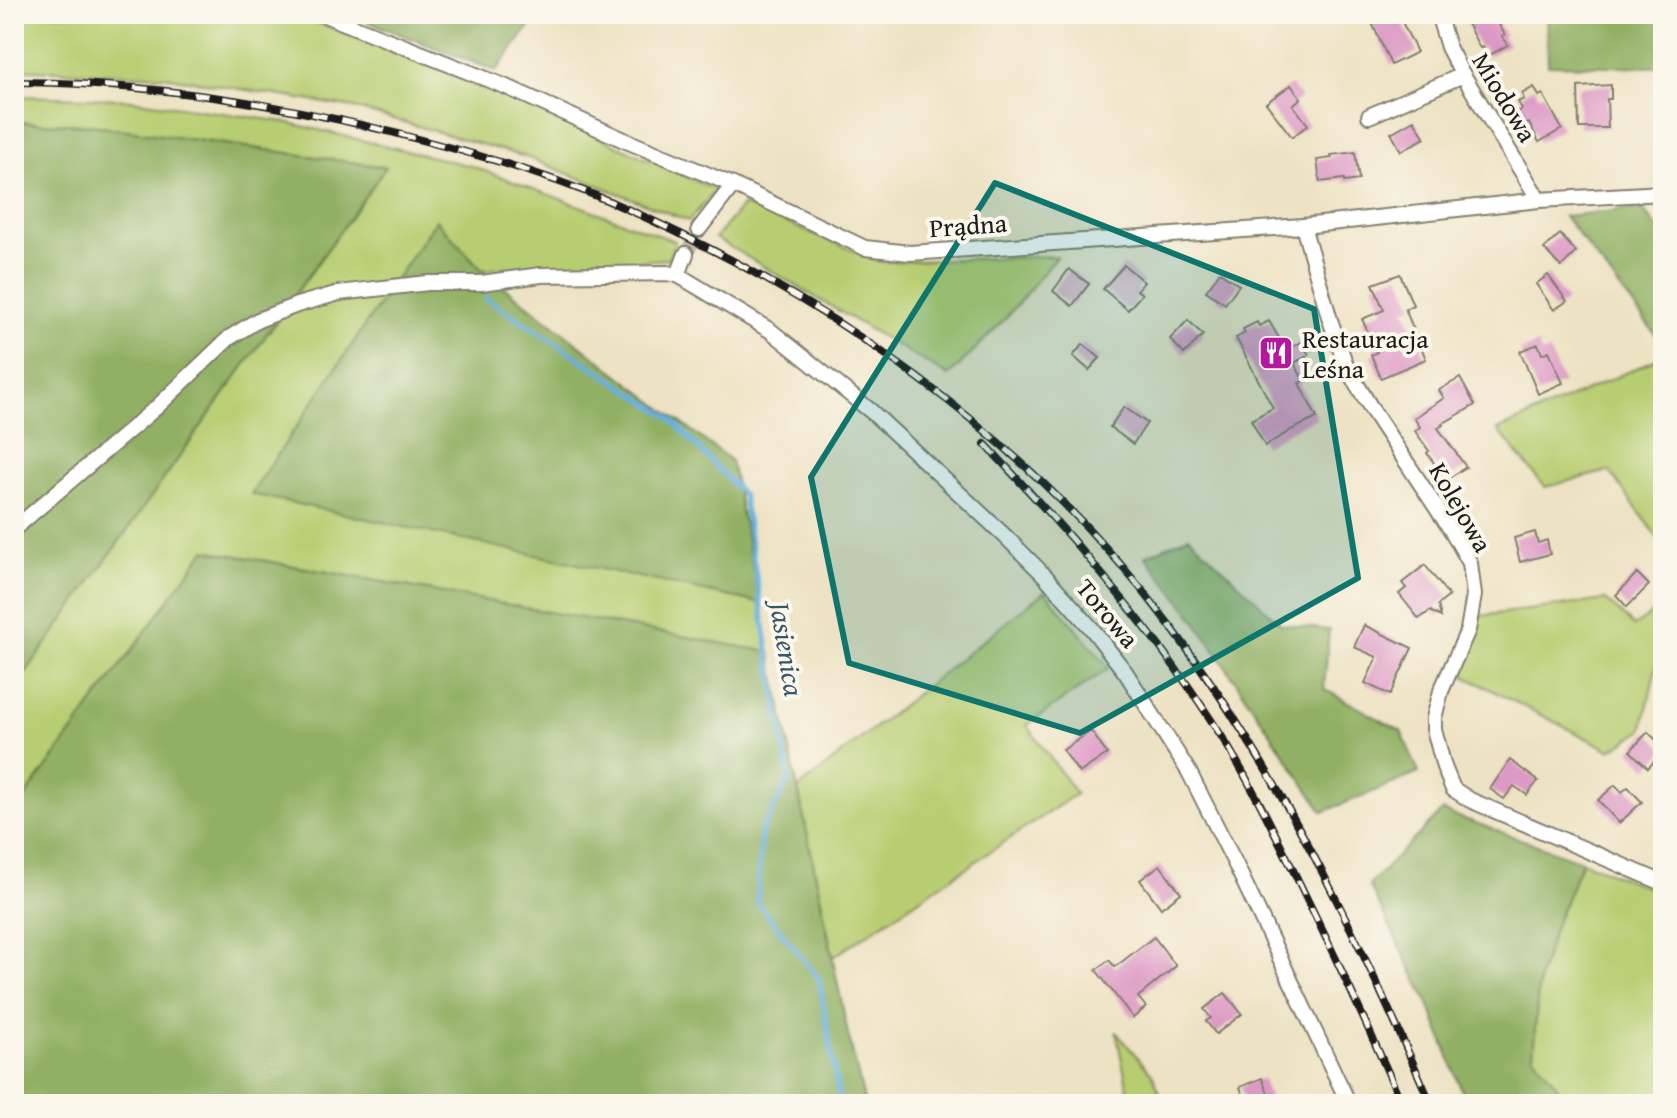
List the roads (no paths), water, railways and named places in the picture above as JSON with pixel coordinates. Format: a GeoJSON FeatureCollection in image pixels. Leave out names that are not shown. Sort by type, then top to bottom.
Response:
{"type":"FeatureCollection","features":[{"type":"Feature","properties":{"kind":"street","name":"Prądna"},"geometry":{"type":"LineString","coordinates":[[322,14],[509,88],[733,185],[865,248],[910,253],[1303,226],[1539,200],[1663,193]]}},
{"type":"Feature","properties":{"kind":"street","name":"Miodowa"},"geometry":{"type":"LineString","coordinates":[[1438,14],[1448,47],[1463,75],[1539,200]]}},
{"type":"Feature","properties":{"kind":"street"},"geometry":{"type":"LineString","coordinates":[[1369,116],[1463,75]]}},
{"type":"Feature","properties":{"kind":"street"},"geometry":{"type":"LineString","coordinates":[[699,229],[733,185]]}},
{"type":"Feature","properties":{"kind":"street","name":"Kolejowa"},"geometry":{"type":"LineString","coordinates":[[1303,226],[1347,368],[1470,563],[1474,595],[1468,630],[1441,691],[1434,718],[1437,746],[1453,789],[1470,800],[1663,883]]}},
{"type":"Feature","properties":{"kind":"street"},"geometry":{"type":"LineString","coordinates":[[14,529],[158,406],[229,338],[258,320],[339,293],[428,283],[481,283],[541,275],[678,275],[686,254]]}},
{"type":"Feature","properties":{"kind":"street","name":"Torowa"},"geometry":{"type":"LineString","coordinates":[[678,275],[771,331],[872,412],[1006,537],[1092,629],[1126,673],[1189,772],[1349,1104]]}},
{"type":"Feature","properties":{"kind":"waterway","name":"Jasienica"},"geometry":{"type":"LineString","coordinates":[[486,298],[668,416],[743,495],[789,779],[761,832],[757,902],[819,979],[840,1104]]}},
{"type":"Feature","properties":{"kind":"tunnel"},"geometry":{"type":"LineString","coordinates":[[686,254],[699,229]]}},
{"type":"Feature","properties":{"kind":"railway"},"geometry":{"type":"LineString","coordinates":[[14,82],[175,92],[282,108],[388,131],[525,170],[609,201],[690,238],[768,280],[918,378],[988,433],[1053,493],[1115,558],[1211,682],[1315,858],[1431,1104]]}},
{"type":"Feature","properties":{"kind":"railway"},"geometry":{"type":"LineString","coordinates":[[985,444],[1132,611],[1225,742],[1286,855],[1402,1104]]}},
{"type":"Feature","properties":{"kind":"place","name":"Restauracja Leśna"},"geometry":{"type":"Point","coordinates":[1276,353]}}]}
